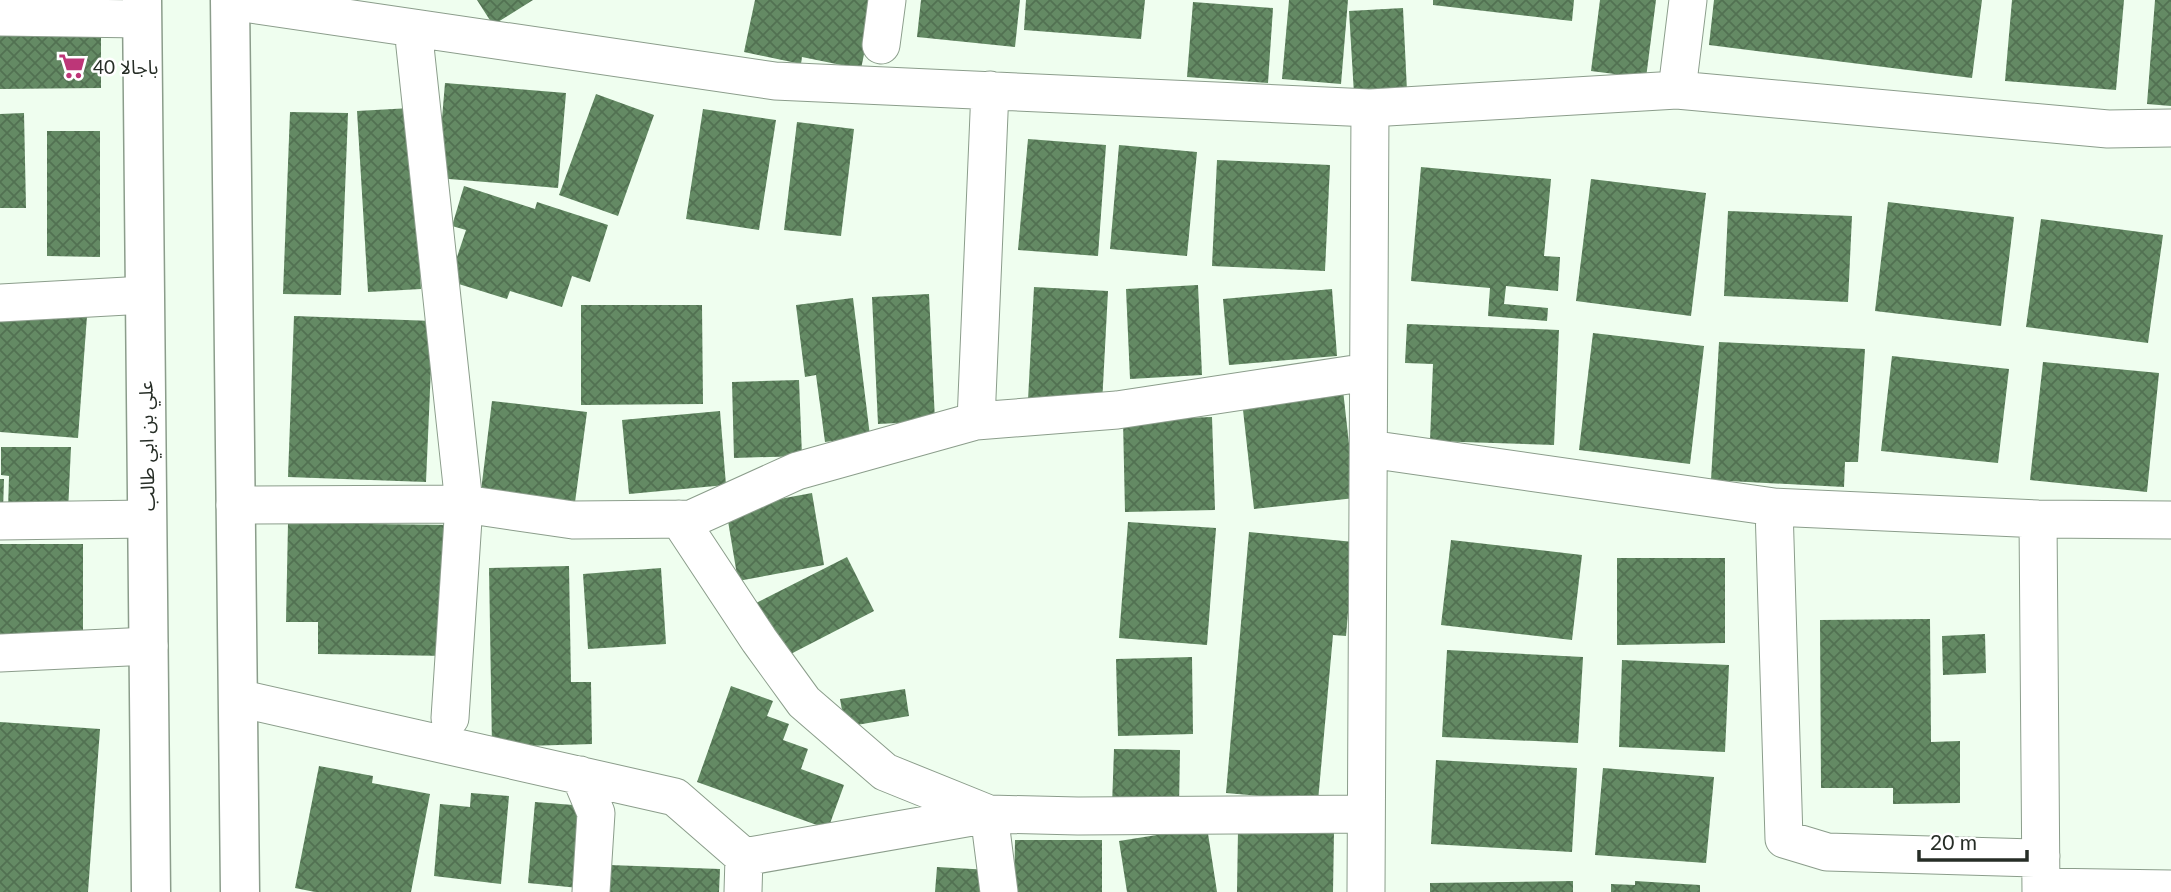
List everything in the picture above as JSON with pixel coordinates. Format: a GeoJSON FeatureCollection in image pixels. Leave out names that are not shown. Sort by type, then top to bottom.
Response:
{"type":"FeatureCollection","features":[{"type":"Feature","properties":{"kind":"main road"},"geometry":{"type":"LineString","coordinates":[[230,1],[240,892]]}},
{"type":"Feature","properties":{"kind":"main road","name":"علي بن ابي طالب"},"geometry":{"type":"LineString","coordinates":[[142,9],[151,892]]}},
{"type":"Feature","properties":{"kind":"street"},"geometry":{"type":"LineString","coordinates":[[881,45],[887,0]]}},
{"type":"Feature","properties":{"kind":"street"},"geometry":{"type":"LineString","coordinates":[[1677,90],[1688,0]]}},
{"type":"Feature","properties":{"kind":"street"},"geometry":{"type":"LineString","coordinates":[[230,1],[775,81],[1370,108],[1677,90],[2108,129],[2171,128]]}},
{"type":"Feature","properties":{"kind":"street"},"geometry":{"type":"LineString","coordinates":[[0,17],[142,9]]}},
{"type":"Feature","properties":{"kind":"street"},"geometry":{"type":"LineString","coordinates":[[413,28],[464,504],[450,718]]}},
{"type":"Feature","properties":{"kind":"street"},"geometry":{"type":"LineString","coordinates":[[976,421],[990,90]]}},
{"type":"Feature","properties":{"kind":"street"},"geometry":{"type":"LineString","coordinates":[[1367,892],[1370,108]]}},
{"type":"Feature","properties":{"kind":"street"},"geometry":{"type":"LineString","coordinates":[[0,303],[145,295]]}},
{"type":"Feature","properties":{"kind":"street"},"geometry":{"type":"LineString","coordinates":[[235,505],[464,504],[573,520],[691,519],[797,471],[976,421],[1117,410],[1368,372]]}},
{"type":"Feature","properties":{"kind":"street"},"geometry":{"type":"LineString","coordinates":[[1370,449],[1774,507],[2038,519],[2171,520]]}},
{"type":"Feature","properties":{"kind":"street"},"geometry":{"type":"LineString","coordinates":[[1774,507],[1784,839],[1827,852],[2038,858],[2041,878]]}},
{"type":"Feature","properties":{"kind":"street"},"geometry":{"type":"LineString","coordinates":[[0,521],[147,519]]}},
{"type":"Feature","properties":{"kind":"street"},"geometry":{"type":"LineString","coordinates":[[679,519],[759,640],[804,702],[885,772],[989,814]]}},
{"type":"Feature","properties":{"kind":"street"},"geometry":{"type":"LineString","coordinates":[[2038,519],[2041,878]]}},
{"type":"Feature","properties":{"kind":"street"},"geometry":{"type":"LineString","coordinates":[[0,653],[149,646]]}},
{"type":"Feature","properties":{"kind":"street"},"geometry":{"type":"LineString","coordinates":[[238,698],[675,797],[743,874],[989,814],[1366,814]]}},
{"type":"Feature","properties":{"kind":"street"},"geometry":{"type":"LineString","coordinates":[[580,775],[596,813],[592,892]]}},
{"type":"Feature","properties":{"kind":"street"},"geometry":{"type":"LineString","coordinates":[[989,814],[999,892]]}},
{"type":"Feature","properties":{"kind":"street"},"geometry":{"type":"LineString","coordinates":[[2041,878],[2171,888]]}},
{"type":"Feature","properties":{"kind":"building"},"geometry":{"type":"Polygon","coordinates":[[[477,0],[533,0],[493,25],[477,0]]]}},
{"type":"Feature","properties":{"kind":"building"},"geometry":{"type":"Polygon","coordinates":[[[755,0],[875,0],[861,69],[802,57],[801,64],[744,52],[755,0]]]}},
{"type":"Feature","properties":{"kind":"building"},"geometry":{"type":"Polygon","coordinates":[[[921,0],[1020,0],[1015,47],[917,37],[921,0]]]}},
{"type":"Feature","properties":{"kind":"building"},"geometry":{"type":"Polygon","coordinates":[[[1026,0],[1145,0],[1141,39],[1024,30],[1026,0]]]}},
{"type":"Feature","properties":{"kind":"building"},"geometry":{"type":"Polygon","coordinates":[[[1289,0],[1348,0],[1341,84],[1282,79],[1289,0]]]}},
{"type":"Feature","properties":{"kind":"building"},"geometry":{"type":"Polygon","coordinates":[[[1433,0],[1574,0],[1572,21],[1433,5],[1433,0]]]}},
{"type":"Feature","properties":{"kind":"building"},"geometry":{"type":"Polygon","coordinates":[[[1600,0],[1656,0],[1646,78],[1591,71],[1600,0]]]}},
{"type":"Feature","properties":{"kind":"building"},"geometry":{"type":"Polygon","coordinates":[[[1714,0],[1982,0],[1972,78],[1709,45],[1714,0]]]}},
{"type":"Feature","properties":{"kind":"building"},"geometry":{"type":"Polygon","coordinates":[[[2012,0],[2124,0],[2116,90],[2005,81],[2012,0]]]}},
{"type":"Feature","properties":{"kind":"building"},"geometry":{"type":"Polygon","coordinates":[[[2155,0],[2171,0],[2171,106],[2147,104],[2155,0]]]}},
{"type":"Feature","properties":{"kind":"building"},"geometry":{"type":"Polygon","coordinates":[[[1193,2],[1273,8],[1268,83],[1187,77],[1193,2]]]}},
{"type":"Feature","properties":{"kind":"building"},"geometry":{"type":"Polygon","coordinates":[[[1403,8],[1407,91],[1354,94],[1349,11],[1403,8]]]}},
{"type":"Feature","properties":{"kind":"building"},"geometry":{"type":"Polygon","coordinates":[[[101,29],[101,88],[0,89],[0,30],[101,29]]]}},
{"type":"Feature","properties":{"kind":"building"},"geometry":{"type":"Polygon","coordinates":[[[445,83],[566,93],[558,188],[437,178],[445,83]]]}},
{"type":"Feature","properties":{"kind":"building"},"geometry":{"type":"Polygon","coordinates":[[[596,94],[654,115],[618,216],[559,195],[596,94]]]}},
{"type":"Feature","properties":{"kind":"building"},"geometry":{"type":"Polygon","coordinates":[[[411,108],[421,289],[368,292],[357,111],[411,108]]]}},
{"type":"Feature","properties":{"kind":"building"},"geometry":{"type":"Polygon","coordinates":[[[703,109],[776,120],[759,230],[686,219],[703,109]]]}},
{"type":"Feature","properties":{"kind":"building"},"geometry":{"type":"Polygon","coordinates":[[[290,112],[348,113],[341,295],[283,294],[290,112]]]}},
{"type":"Feature","properties":{"kind":"building"},"geometry":{"type":"Polygon","coordinates":[[[24,113],[26,208],[0,208],[0,114],[24,113]]]}},
{"type":"Feature","properties":{"kind":"building"},"geometry":{"type":"Polygon","coordinates":[[[797,122],[854,129],[841,236],[784,230],[797,122]]]}},
{"type":"Feature","properties":{"kind":"building"},"geometry":{"type":"Polygon","coordinates":[[[47,131],[100,131],[100,257],[47,256],[47,131]]]}},
{"type":"Feature","properties":{"kind":"building"},"geometry":{"type":"Polygon","coordinates":[[[1028,139],[1106,145],[1098,256],[1018,250],[1028,139]]]}},
{"type":"Feature","properties":{"kind":"building"},"geometry":{"type":"Polygon","coordinates":[[[1119,145],[1197,152],[1187,256],[1110,249],[1119,145]]]}},
{"type":"Feature","properties":{"kind":"building"},"geometry":{"type":"Polygon","coordinates":[[[1217,160],[1330,165],[1325,271],[1212,266],[1217,160]]]}},
{"type":"Feature","properties":{"kind":"building"},"geometry":{"type":"Polygon","coordinates":[[[1421,167],[1551,179],[1544,256],[1560,257],[1558,291],[1506,286],[1504,304],[1548,308],[1547,321],[1488,316],[1490,288],[1411,281],[1421,167]]]}},
{"type":"Feature","properties":{"kind":"building"},"geometry":{"type":"Polygon","coordinates":[[[1591,179],[1706,193],[1691,316],[1576,301],[1591,179]]]}},
{"type":"Feature","properties":{"kind":"building"},"geometry":{"type":"Polygon","coordinates":[[[464,186],[535,209],[537,202],[608,225],[590,282],[572,276],[562,307],[510,291],[507,299],[449,281],[466,230],[452,226],[464,186]]]}},
{"type":"Feature","properties":{"kind":"building"},"geometry":{"type":"Polygon","coordinates":[[[1888,202],[2014,217],[2001,326],[1875,311],[1888,202]]]}},
{"type":"Feature","properties":{"kind":"building"},"geometry":{"type":"Polygon","coordinates":[[[1728,211],[1852,216],[1848,302],[1724,296],[1728,211]]]}},
{"type":"Feature","properties":{"kind":"building"},"geometry":{"type":"Polygon","coordinates":[[[2041,219],[2163,235],[2148,343],[2026,327],[2041,219]]]}},
{"type":"Feature","properties":{"kind":"building"},"geometry":{"type":"Polygon","coordinates":[[[1198,285],[1202,375],[1130,379],[1126,289],[1198,285]]]}},
{"type":"Feature","properties":{"kind":"building"},"geometry":{"type":"Polygon","coordinates":[[[1034,287],[1108,291],[1102,404],[1028,400],[1034,287]]]}},
{"type":"Feature","properties":{"kind":"building"},"geometry":{"type":"Polygon","coordinates":[[[1332,289],[1337,356],[1229,365],[1223,299],[1332,289]]]}},
{"type":"Feature","properties":{"kind":"building"},"geometry":{"type":"Polygon","coordinates":[[[929,294],[935,421],[878,424],[872,297],[929,294]]]}},
{"type":"Feature","properties":{"kind":"building"},"geometry":{"type":"Polygon","coordinates":[[[853,298],[870,436],[825,442],[816,375],[805,377],[796,305],[853,298]]]}},
{"type":"Feature","properties":{"kind":"building"},"geometry":{"type":"Polygon","coordinates":[[[581,305],[702,305],[703,404],[581,405],[581,305]]]}},
{"type":"Feature","properties":{"kind":"building"},"geometry":{"type":"Polygon","coordinates":[[[0,314],[87,316],[78,438],[0,432],[0,314]]]}},
{"type":"Feature","properties":{"kind":"building"},"geometry":{"type":"Polygon","coordinates":[[[294,316],[433,321],[426,482],[288,477],[294,316]]]}},
{"type":"Feature","properties":{"kind":"building"},"geometry":{"type":"Polygon","coordinates":[[[1407,324],[1559,330],[1554,445],[1430,441],[1433,364],[1405,363],[1407,324]]]}},
{"type":"Feature","properties":{"kind":"building"},"geometry":{"type":"Polygon","coordinates":[[[1593,333],[1704,346],[1690,464],[1579,450],[1593,333]]]}},
{"type":"Feature","properties":{"kind":"building"},"geometry":{"type":"Polygon","coordinates":[[[1719,342],[1865,349],[1858,462],[1845,462],[1844,487],[1711,480],[1719,342]]]}},
{"type":"Feature","properties":{"kind":"building"},"geometry":{"type":"Polygon","coordinates":[[[1892,356],[2009,369],[1998,463],[1881,451],[1892,356]]]}},
{"type":"Feature","properties":{"kind":"building"},"geometry":{"type":"Polygon","coordinates":[[[2043,362],[2159,373],[2147,492],[2030,480],[2043,362]]]}},
{"type":"Feature","properties":{"kind":"building"},"geometry":{"type":"Polygon","coordinates":[[[799,380],[802,456],[734,458],[732,382],[799,380]]]}},
{"type":"Feature","properties":{"kind":"building"},"geometry":{"type":"Polygon","coordinates":[[[1343,390],[1355,498],[1254,509],[1242,401],[1343,390]]]}},
{"type":"Feature","properties":{"kind":"building"},"geometry":{"type":"Polygon","coordinates":[[[492,401],[587,412],[574,510],[480,499],[492,401]]]}},
{"type":"Feature","properties":{"kind":"building"},"geometry":{"type":"Polygon","coordinates":[[[720,411],[726,485],[629,494],[622,420],[720,411]]]}},
{"type":"Feature","properties":{"kind":"building"},"geometry":{"type":"Polygon","coordinates":[[[1212,417],[1215,510],[1125,512],[1123,420],[1212,417]]]}},
{"type":"Feature","properties":{"kind":"building"},"geometry":{"type":"Polygon","coordinates":[[[1,447],[71,447],[68,512],[8,510],[9,476],[1,475],[1,447]]]}},
{"type":"Feature","properties":{"kind":"building"},"geometry":{"type":"Polygon","coordinates":[[[0,479],[4,479],[3,511],[0,510],[0,479]]]}},
{"type":"Feature","properties":{"kind":"building"},"geometry":{"type":"Polygon","coordinates":[[[812,493],[824,565],[738,581],[726,509],[812,493]]]}},
{"type":"Feature","properties":{"kind":"building"},"geometry":{"type":"Polygon","coordinates":[[[1128,522],[1216,528],[1207,645],[1119,638],[1128,522]]]}},
{"type":"Feature","properties":{"kind":"building"},"geometry":{"type":"Polygon","coordinates":[[[288,523],[452,525],[450,656],[318,654],[318,622],[286,622],[288,523]]]}},
{"type":"Feature","properties":{"kind":"building"},"geometry":{"type":"Polygon","coordinates":[[[1249,532],[1354,542],[1346,636],[1333,635],[1318,801],[1226,793],[1249,532]]]}},
{"type":"Feature","properties":{"kind":"building"},"geometry":{"type":"Polygon","coordinates":[[[1451,540],[1582,555],[1572,640],[1441,625],[1451,540]]]}},
{"type":"Feature","properties":{"kind":"building"},"geometry":{"type":"Polygon","coordinates":[[[0,544],[83,544],[83,636],[0,636],[0,544]]]}},
{"type":"Feature","properties":{"kind":"building"},"geometry":{"type":"Polygon","coordinates":[[[847,557],[874,611],[781,659],[754,604],[847,557]]]}},
{"type":"Feature","properties":{"kind":"building"},"geometry":{"type":"Polygon","coordinates":[[[1617,558],[1725,558],[1725,643],[1617,645],[1617,558]]]}},
{"type":"Feature","properties":{"kind":"building"},"geometry":{"type":"Polygon","coordinates":[[[569,566],[571,682],[591,682],[592,744],[492,747],[489,568],[569,566]]]}},
{"type":"Feature","properties":{"kind":"building"},"geometry":{"type":"Polygon","coordinates":[[[661,568],[666,644],[588,649],[583,574],[661,568]]]}},
{"type":"Feature","properties":{"kind":"building"},"geometry":{"type":"Polygon","coordinates":[[[1930,619],[1931,742],[1960,741],[1960,803],[1893,804],[1893,788],[1821,788],[1820,620],[1930,619]]]}},
{"type":"Feature","properties":{"kind":"building"},"geometry":{"type":"Polygon","coordinates":[[[1985,634],[1986,673],[1943,675],[1942,636],[1985,634]]]}},
{"type":"Feature","properties":{"kind":"building"},"geometry":{"type":"Polygon","coordinates":[[[1447,650],[1583,657],[1578,743],[1442,737],[1447,650]]]}},
{"type":"Feature","properties":{"kind":"building"},"geometry":{"type":"Polygon","coordinates":[[[1192,657],[1193,734],[1118,736],[1116,659],[1192,657]]]}},
{"type":"Feature","properties":{"kind":"building"},"geometry":{"type":"Polygon","coordinates":[[[1622,660],[1729,665],[1725,752],[1619,747],[1622,660]]]}},
{"type":"Feature","properties":{"kind":"building"},"geometry":{"type":"Polygon","coordinates":[[[731,686],[773,701],[767,716],[789,724],[783,740],[808,749],[801,769],[844,785],[828,829],[697,782],[731,686]]]}},
{"type":"Feature","properties":{"kind":"building"},"geometry":{"type":"Polygon","coordinates":[[[905,689],[909,716],[845,727],[840,699],[905,689]]]}},
{"type":"Feature","properties":{"kind":"building"},"geometry":{"type":"Polygon","coordinates":[[[0,722],[100,729],[88,892],[0,892],[0,722]]]}},
{"type":"Feature","properties":{"kind":"building"},"geometry":{"type":"Polygon","coordinates":[[[1114,749],[1180,750],[1179,807],[1112,806],[1114,749]]]}},
{"type":"Feature","properties":{"kind":"building"},"geometry":{"type":"Polygon","coordinates":[[[1436,760],[1577,768],[1572,852],[1431,844],[1436,760]]]}},
{"type":"Feature","properties":{"kind":"building"},"geometry":{"type":"Polygon","coordinates":[[[319,766],[373,776],[372,783],[430,794],[411,892],[315,892],[295,888],[319,766]]]}},
{"type":"Feature","properties":{"kind":"building"},"geometry":{"type":"Polygon","coordinates":[[[1603,768],[1714,777],[1706,863],[1595,855],[1603,768]]]}},
{"type":"Feature","properties":{"kind":"building"},"geometry":{"type":"Polygon","coordinates":[[[471,793],[509,796],[501,884],[434,876],[440,804],[470,807],[471,793]]]}},
{"type":"Feature","properties":{"kind":"building"},"geometry":{"type":"Polygon","coordinates":[[[535,802],[586,806],[579,888],[528,883],[535,802]]]}},
{"type":"Feature","properties":{"kind":"building"},"geometry":{"type":"Polygon","coordinates":[[[1207,827],[1217,892],[1127,892],[1119,841],[1207,827]]]}},
{"type":"Feature","properties":{"kind":"building"},"geometry":{"type":"Polygon","coordinates":[[[1238,830],[1334,831],[1333,892],[1237,892],[1238,830]]]}},
{"type":"Feature","properties":{"kind":"building"},"geometry":{"type":"Polygon","coordinates":[[[1015,840],[1102,840],[1102,892],[1014,892],[1015,840]]]}},
{"type":"Feature","properties":{"kind":"building"},"geometry":{"type":"Polygon","coordinates":[[[609,865],[720,869],[719,892],[608,892],[609,865]]]}},
{"type":"Feature","properties":{"kind":"building"},"geometry":{"type":"Polygon","coordinates":[[[937,867],[990,870],[989,892],[935,892],[937,867]]]}},
{"type":"Feature","properties":{"kind":"building"},"geometry":{"type":"Polygon","coordinates":[[[1573,881],[1573,892],[1430,892],[1430,883],[1573,881]]]}},
{"type":"Feature","properties":{"kind":"building"},"geometry":{"type":"Polygon","coordinates":[[[1635,881],[1700,885],[1700,892],[1611,892],[1611,884],[1635,885],[1635,881]]]}},
{"type":"Feature","properties":{"kind":"place","name":"باجالا 40"},"geometry":{"type":"Point","coordinates":[72,66]}}]}
